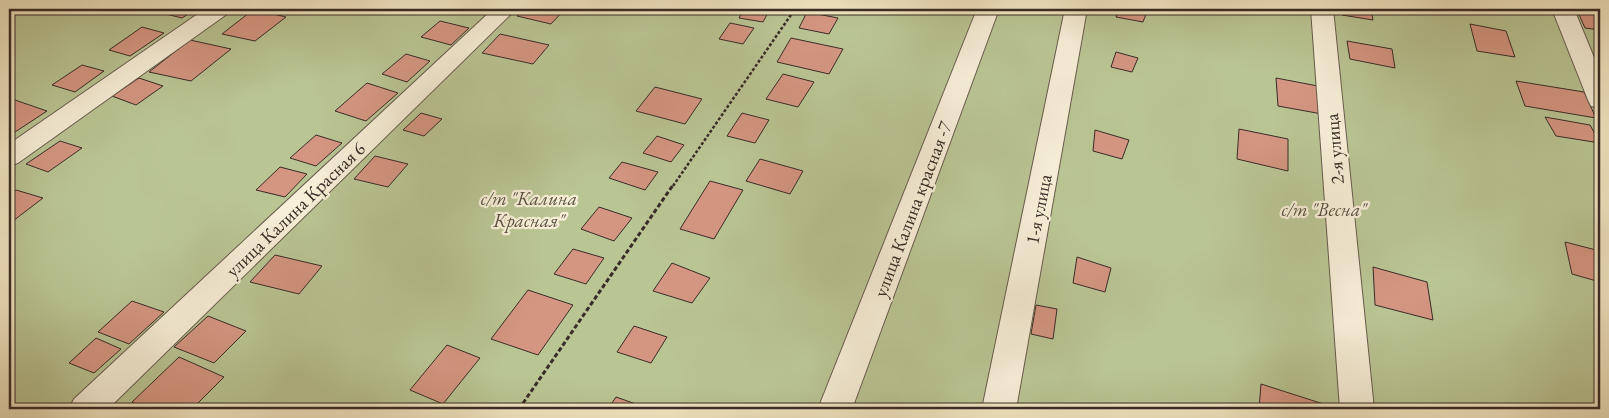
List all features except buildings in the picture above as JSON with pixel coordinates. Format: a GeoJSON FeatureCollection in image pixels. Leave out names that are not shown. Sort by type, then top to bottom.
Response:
{"type":"FeatureCollection","features":[{"type":"Feature","properties":{"kind":"street"},"geometry":{"type":"LineString","coordinates":[[9,157],[219,9]]}},
{"type":"Feature","properties":{"kind":"street","name":"улица Калина Красная 6"},"geometry":{"type":"LineString","coordinates":[[86,409],[505,9]]}},
{"type":"Feature","properties":{"kind":"street","name":"улица Калина красная -7"},"geometry":{"type":"LineString","coordinates":[[835,409],[988,9]]}},
{"type":"Feature","properties":{"kind":"street","name":"1-я улица"},"geometry":{"type":"LineString","coordinates":[[999,409],[1076,9]]}},
{"type":"Feature","properties":{"kind":"street","name":"2-я улица"},"geometry":{"type":"LineString","coordinates":[[1322,9],[1357,409]]}},
{"type":"Feature","properties":{"kind":"street"},"geometry":{"type":"LineString","coordinates":[[1563,9],[1600,100]]}},
{"type":"Feature","properties":{"kind":"path"},"geometry":{"type":"LineString","coordinates":[[519,409],[795,9]]}},
{"type":"Feature","properties":{"kind":"green space","name":"с/т \"Калина Красная\""},"geometry":{"type":"Polygon","coordinates":[[[9,9],[1600,9],[1600,409],[9,409],[9,9]]]}},
{"type":"Feature","properties":{"kind":"park label","name":"с/т \"Весна\""},"geometry":{"type":"Point","coordinates":[1324,209]}}]}
